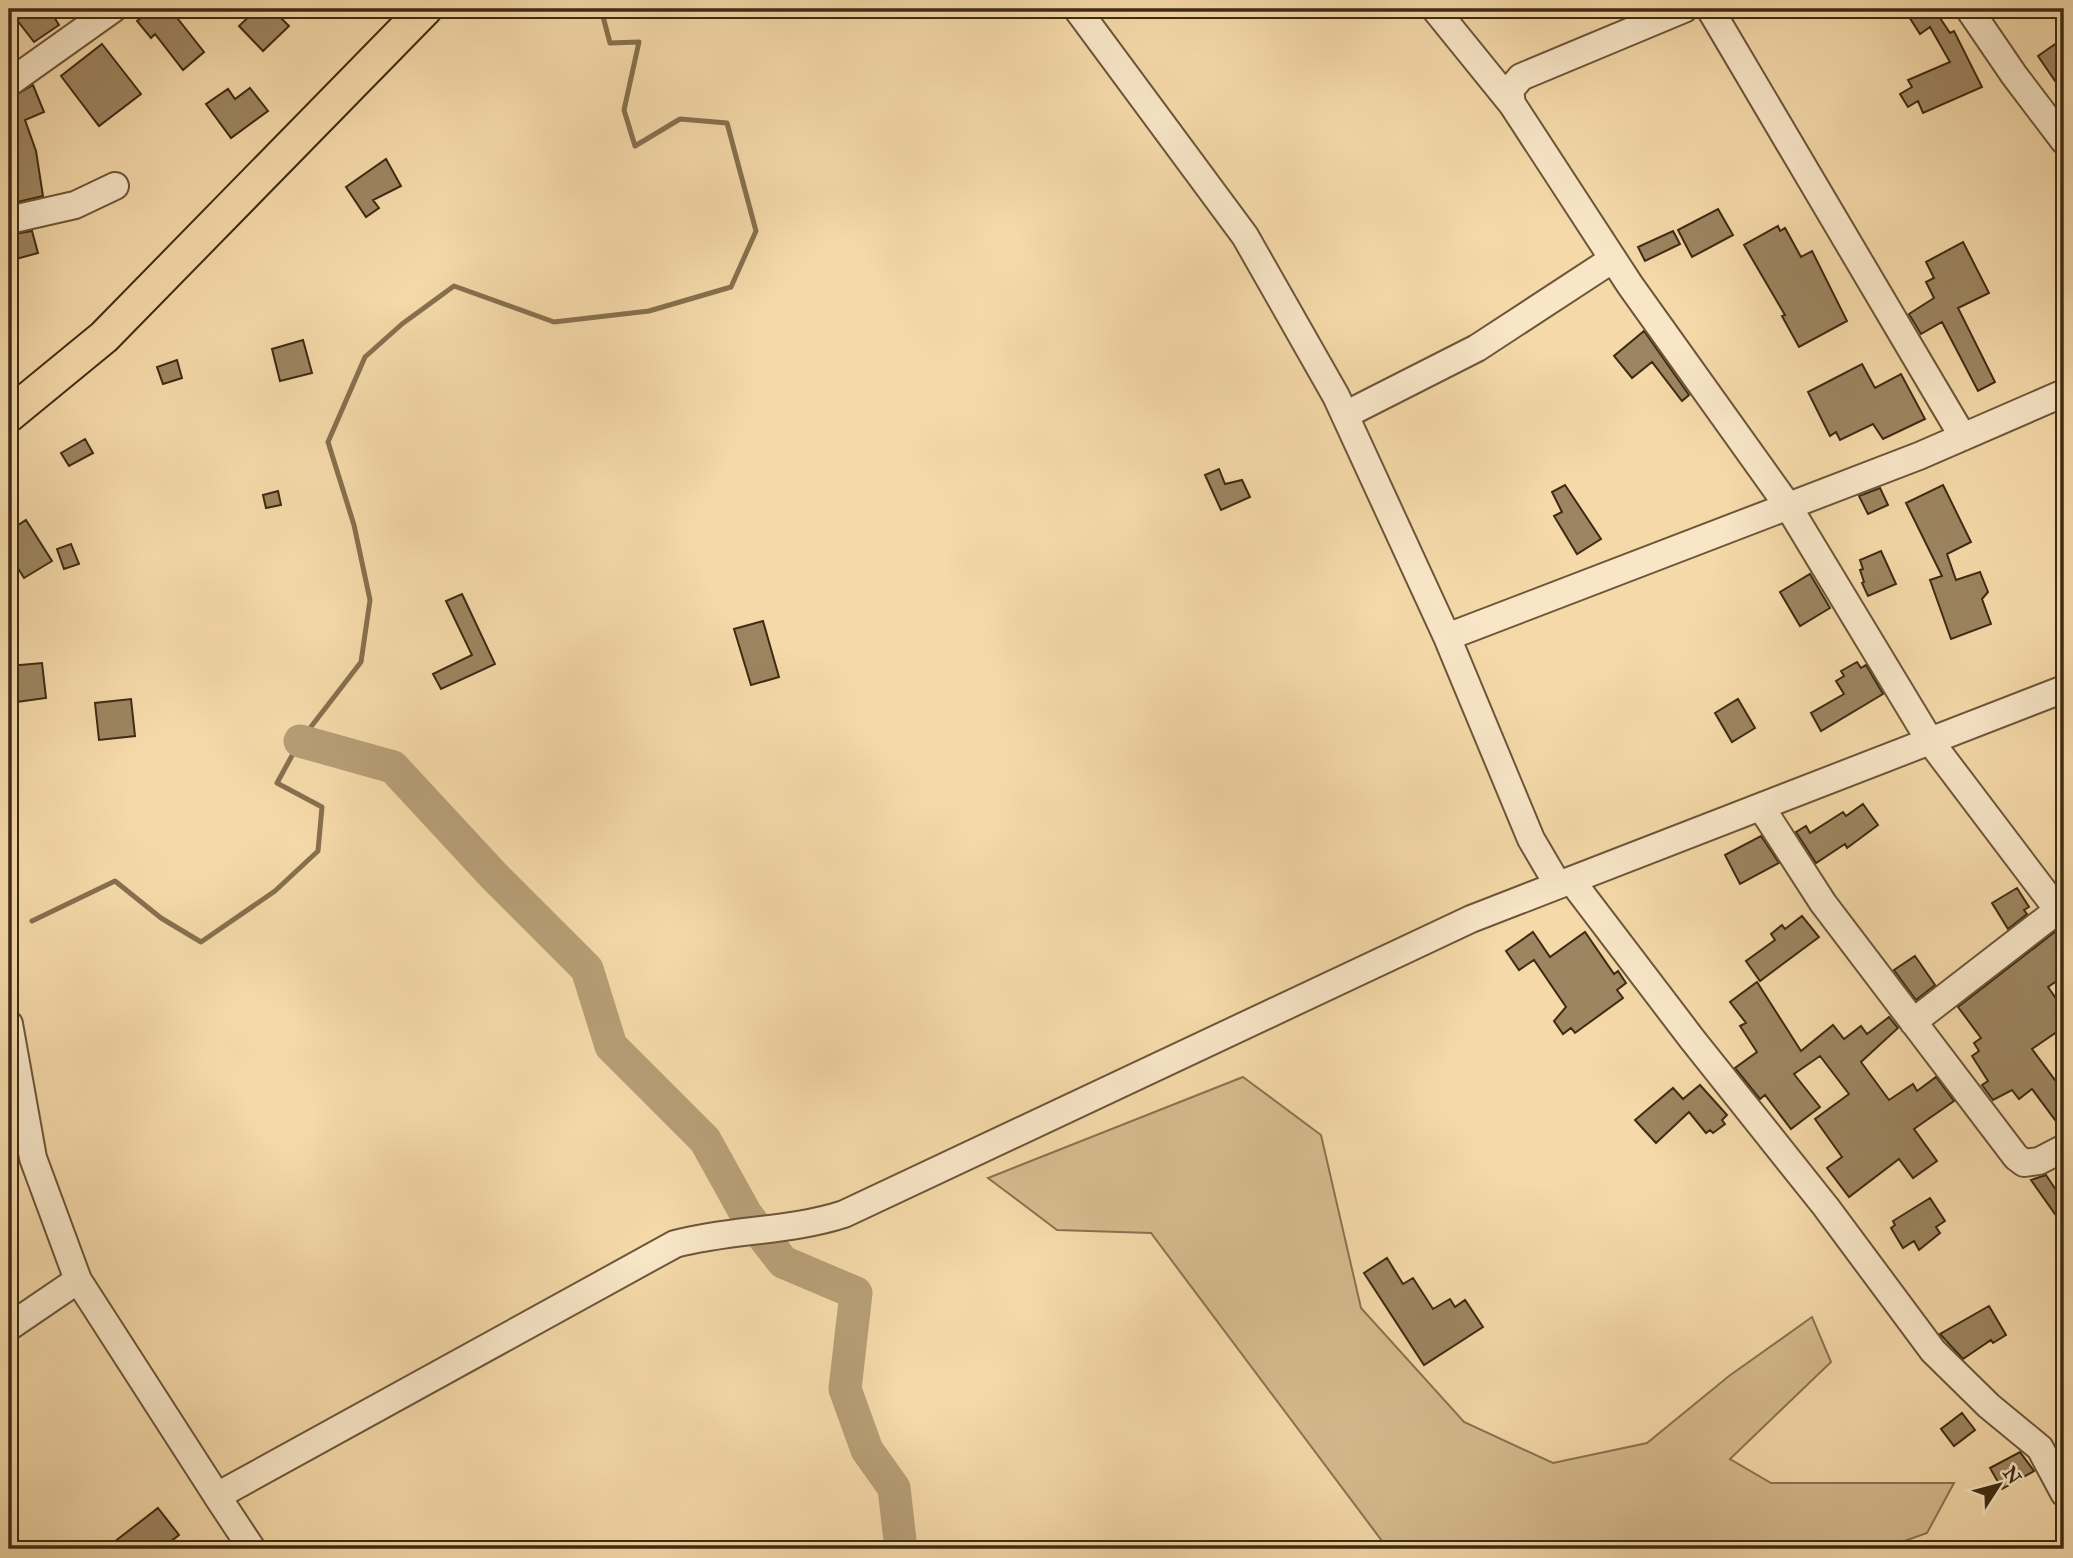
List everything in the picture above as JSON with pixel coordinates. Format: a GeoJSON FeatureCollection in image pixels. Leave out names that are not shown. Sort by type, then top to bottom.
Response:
{"type":"FeatureCollection","features":[{"type":"Feature","properties":{"kind":"main road"},"geometry":{"type":"LineString","coordinates":[[9,400],[73,346],[406,9]]}},
{"type":"Feature","properties":{"kind":"main road"},"geometry":{"type":"LineString","coordinates":[[9,415],[104,337],[327,113],[425,9]]}},
{"type":"Feature","properties":{"kind":"street"},"geometry":{"type":"LineString","coordinates":[[9,83],[113,9]]}},
{"type":"Feature","properties":{"kind":"street"},"geometry":{"type":"LineString","coordinates":[[1077,9],[1245,236],[1345,415],[1447,637],[1531,839],[1826,1207],[1933,1351],[2040,1448],[2064,1493]]}},
{"type":"Feature","properties":{"kind":"street"},"geometry":{"type":"LineString","coordinates":[[1435,9],[1512,104],[1613,259],[1788,506],[1930,741],[2061,914],[1913,1022]]}},
{"type":"Feature","properties":{"kind":"street"},"geometry":{"type":"LineString","coordinates":[[1512,104],[1510,90],[1521,77],[1684,9]]}},
{"type":"Feature","properties":{"kind":"street"},"geometry":{"type":"LineString","coordinates":[[1710,9],[1963,437]]}},
{"type":"Feature","properties":{"kind":"street"},"geometry":{"type":"LineString","coordinates":[[1969,9],[2064,141]]}},
{"type":"Feature","properties":{"kind":"street"},"geometry":{"type":"LineString","coordinates":[[9,220],[75,205],[115,186]]}},
{"type":"Feature","properties":{"kind":"street"},"geometry":{"type":"LineString","coordinates":[[1345,415],[1477,348],[1613,259]]}},
{"type":"Feature","properties":{"kind":"street"},"geometry":{"type":"LineString","coordinates":[[1447,637],[1963,437],[2064,393]]}},
{"type":"Feature","properties":{"kind":"street"},"geometry":{"type":"LineString","coordinates":[[218,1496],[675,1244],[715,1233],[814,1224],[844,1214],[1471,919],[2064,689]]}},
{"type":"Feature","properties":{"kind":"street"},"geometry":{"type":"LineString","coordinates":[[1761,807],[1823,903],[2016,1157],[2024,1163],[2039,1161],[2064,1148]]}},
{"type":"Feature","properties":{"kind":"street"},"geometry":{"type":"LineString","coordinates":[[9,1024],[33,1158],[78,1280],[252,1549]]}},
{"type":"Feature","properties":{"kind":"street"},"geometry":{"type":"LineString","coordinates":[[9,1327],[78,1280]]}},
{"type":"Feature","properties":{"kind":"shaded area"},"geometry":{"type":"Polygon","coordinates":[[[1243,1077],[1321,1135],[1361,1308],[1464,1422],[1553,1463],[1647,1443],[1729,1376],[1812,1317],[1831,1362],[1730,1459],[1771,1483],[1954,1483],[1927,1533],[1882,1549],[1388,1549],[1151,1233],[1057,1230],[988,1178],[1243,1077]]]}},
{"type":"Feature","properties":{"kind":"building"},"geometry":{"type":"Polygon","coordinates":[[[34,9],[49,9],[59,25],[34,42],[17,20],[34,9]]]}},
{"type":"Feature","properties":{"kind":"building"},"geometry":{"type":"Polygon","coordinates":[[[153,9],[192,9],[178,19],[204,52],[183,70],[155,34],[151,38],[137,21],[153,9]]]}},
{"type":"Feature","properties":{"kind":"building"},"geometry":{"type":"Polygon","coordinates":[[[257,9],[272,9],[289,26],[263,51],[239,26],[257,9]]]}},
{"type":"Feature","properties":{"kind":"building"},"geometry":{"type":"Polygon","coordinates":[[[1904,9],[1934,9],[1950,33],[1954,31],[1982,87],[1923,113],[1918,101],[1908,107],[1900,94],[1912,87],[1908,80],[1950,62],[1930,27],[1920,34],[1904,9]]]}},
{"type":"Feature","properties":{"kind":"building"},"geometry":{"type":"Polygon","coordinates":[[[2064,38],[2064,94],[2038,56],[2064,38]]]}},
{"type":"Feature","properties":{"kind":"building"},"geometry":{"type":"Polygon","coordinates":[[[102,44],[141,94],[99,126],[61,76],[102,44]]]}},
{"type":"Feature","properties":{"kind":"building"},"geometry":{"type":"Polygon","coordinates":[[[33,85],[44,112],[25,120],[36,151],[43,196],[9,204],[9,99],[33,85]]]}},
{"type":"Feature","properties":{"kind":"building"},"geometry":{"type":"Polygon","coordinates":[[[250,88],[268,111],[231,138],[206,104],[228,89],[235,99],[250,88]]]}},
{"type":"Feature","properties":{"kind":"building"},"geometry":{"type":"Polygon","coordinates":[[[386,159],[401,186],[373,200],[379,208],[366,217],[346,187],[386,159]]]}},
{"type":"Feature","properties":{"kind":"building"},"geometry":{"type":"Polygon","coordinates":[[[1718,209],[1733,235],[1692,257],[1678,230],[1718,209]]]}},
{"type":"Feature","properties":{"kind":"building"},"geometry":{"type":"Polygon","coordinates":[[[1778,226],[1780,231],[1785,228],[1801,257],[1812,251],[1847,321],[1799,347],[1782,316],[1785,315],[1744,245],[1778,226]]]}},
{"type":"Feature","properties":{"kind":"building"},"geometry":{"type":"Polygon","coordinates":[[[32,231],[38,253],[9,261],[9,235],[32,231]]]}},
{"type":"Feature","properties":{"kind":"building"},"geometry":{"type":"Polygon","coordinates":[[[1673,231],[1680,244],[1645,261],[1638,247],[1673,231]]]}},
{"type":"Feature","properties":{"kind":"building"},"geometry":{"type":"Polygon","coordinates":[[[1963,242],[1989,293],[1958,308],[1995,382],[1978,391],[1942,322],[1921,334],[1909,314],[1934,298],[1926,282],[1934,278],[1926,262],[1963,242]]]}},
{"type":"Feature","properties":{"kind":"building"},"geometry":{"type":"Polygon","coordinates":[[[1644,331],[1689,395],[1682,401],[1652,362],[1632,378],[1614,356],[1644,331]]]}},
{"type":"Feature","properties":{"kind":"building"},"geometry":{"type":"Polygon","coordinates":[[[303,340],[312,373],[280,381],[272,349],[303,340]]]}},
{"type":"Feature","properties":{"kind":"building"},"geometry":{"type":"Polygon","coordinates":[[[177,360],[182,378],[163,384],[157,367],[177,360]]]}},
{"type":"Feature","properties":{"kind":"building"},"geometry":{"type":"Polygon","coordinates":[[[1862,364],[1875,388],[1901,374],[1925,419],[1883,439],[1873,424],[1840,440],[1836,432],[1830,436],[1808,392],[1862,364]]]}},
{"type":"Feature","properties":{"kind":"building"},"geometry":{"type":"Polygon","coordinates":[[[85,439],[93,453],[69,466],[61,453],[85,439]]]}},
{"type":"Feature","properties":{"kind":"building"},"geometry":{"type":"Polygon","coordinates":[[[1219,469],[1225,484],[1242,480],[1250,497],[1221,510],[1205,475],[1219,469]]]}},
{"type":"Feature","properties":{"kind":"building"},"geometry":{"type":"Polygon","coordinates":[[[1565,485],[1601,539],[1577,554],[1554,516],[1562,512],[1552,492],[1565,485]]]}},
{"type":"Feature","properties":{"kind":"building"},"geometry":{"type":"Polygon","coordinates":[[[1943,485],[1971,542],[1947,554],[1956,580],[1980,572],[1988,592],[1982,599],[1991,624],[1951,639],[1930,580],[1942,576],[1906,503],[1943,485]]]}},
{"type":"Feature","properties":{"kind":"building"},"geometry":{"type":"Polygon","coordinates":[[[1880,488],[1888,505],[1868,514],[1859,496],[1880,488]]]}},
{"type":"Feature","properties":{"kind":"building"},"geometry":{"type":"Polygon","coordinates":[[[278,491],[281,505],[266,508],[263,495],[278,491]]]}},
{"type":"Feature","properties":{"kind":"building"},"geometry":{"type":"Polygon","coordinates":[[[26,520],[52,561],[24,578],[9,554],[9,531],[26,520]]]}},
{"type":"Feature","properties":{"kind":"building"},"geometry":{"type":"Polygon","coordinates":[[[71,544],[79,564],[64,569],[57,549],[71,544]]]}},
{"type":"Feature","properties":{"kind":"building"},"geometry":{"type":"Polygon","coordinates":[[[1881,551],[1896,584],[1868,596],[1862,583],[1864,582],[1860,570],[1863,569],[1860,560],[1881,551]]]}},
{"type":"Feature","properties":{"kind":"building"},"geometry":{"type":"Polygon","coordinates":[[[1810,574],[1830,608],[1800,626],[1780,592],[1810,574]]]}},
{"type":"Feature","properties":{"kind":"building"},"geometry":{"type":"Polygon","coordinates":[[[462,594],[495,664],[441,689],[433,674],[472,655],[446,601],[462,594]]]}},
{"type":"Feature","properties":{"kind":"building"},"geometry":{"type":"Polygon","coordinates":[[[763,621],[779,677],[751,685],[734,629],[763,621]]]}},
{"type":"Feature","properties":{"kind":"building"},"geometry":{"type":"Polygon","coordinates":[[[1857,662],[1861,668],[1866,665],[1883,694],[1821,731],[1811,713],[1844,694],[1836,681],[1844,676],[1841,671],[1857,662]]]}},
{"type":"Feature","properties":{"kind":"building"},"geometry":{"type":"Polygon","coordinates":[[[42,663],[46,698],[9,703],[9,666],[42,663]]]}},
{"type":"Feature","properties":{"kind":"building"},"geometry":{"type":"Polygon","coordinates":[[[131,699],[135,736],[99,740],[95,703],[131,699]]]}},
{"type":"Feature","properties":{"kind":"building"},"geometry":{"type":"Polygon","coordinates":[[[1738,699],[1755,728],[1732,742],[1715,713],[1738,699]]]}},
{"type":"Feature","properties":{"kind":"building"},"geometry":{"type":"Polygon","coordinates":[[[1863,804],[1878,825],[1847,848],[1845,844],[1816,863],[1796,832],[1806,826],[1810,833],[1843,812],[1846,816],[1863,804]]]}},
{"type":"Feature","properties":{"kind":"building"},"geometry":{"type":"Polygon","coordinates":[[[1761,836],[1779,863],[1740,884],[1725,855],[1761,836]]]}},
{"type":"Feature","properties":{"kind":"building"},"geometry":{"type":"Polygon","coordinates":[[[2017,888],[2029,907],[2024,910],[2027,914],[2008,929],[1992,903],[2017,888]]]}},
{"type":"Feature","properties":{"kind":"building"},"geometry":{"type":"Polygon","coordinates":[[[1802,916],[1819,937],[1760,981],[1746,961],[1775,940],[1771,934],[1782,925],[1785,929],[1802,916]]]}},
{"type":"Feature","properties":{"kind":"building"},"geometry":{"type":"Polygon","coordinates":[[[2056,931],[2064,939],[2064,976],[2048,987],[2064,1010],[2056,1015],[2064,1027],[2032,1049],[2058,1084],[2064,1079],[2064,1132],[2032,1089],[2019,1099],[2012,1090],[1993,1100],[1982,1085],[1988,1081],[1972,1056],[1979,1051],[1974,1043],[1981,1038],[1958,1007],[2056,931]]]}},
{"type":"Feature","properties":{"kind":"building"},"geometry":{"type":"Polygon","coordinates":[[[1533,932],[1550,957],[1585,932],[1614,974],[1618,971],[1626,983],[1617,990],[1623,998],[1575,1033],[1571,1028],[1563,1034],[1554,1021],[1566,1007],[1534,960],[1519,970],[1506,951],[1533,932]]]}},
{"type":"Feature","properties":{"kind":"building"},"geometry":{"type":"Polygon","coordinates":[[[1915,956],[1935,985],[1916,1000],[1894,970],[1915,956]]]}},
{"type":"Feature","properties":{"kind":"building"},"geometry":{"type":"Polygon","coordinates":[[[1757,982],[1801,1051],[1833,1025],[1844,1039],[1861,1026],[1867,1034],[1889,1017],[1898,1028],[1861,1062],[1889,1100],[1913,1084],[1917,1091],[1936,1077],[1954,1101],[1914,1129],[1937,1161],[1913,1178],[1899,1159],[1849,1197],[1827,1168],[1842,1157],[1815,1119],[1849,1094],[1820,1056],[1794,1074],[1820,1107],[1791,1129],[1765,1095],[1760,1099],[1735,1068],[1757,1052],[1740,1026],[1746,1023],[1730,1002],[1757,982]]]}},
{"type":"Feature","properties":{"kind":"building"},"geometry":{"type":"Polygon","coordinates":[[[1700,1085],[1727,1115],[1722,1120],[1725,1124],[1713,1133],[1710,1130],[1706,1133],[1689,1112],[1656,1143],[1635,1120],[1673,1088],[1683,1099],[1700,1085]]]}},
{"type":"Feature","properties":{"kind":"building"},"geometry":{"type":"Polygon","coordinates":[[[2046,1175],[2056,1190],[2064,1185],[2064,1207],[2055,1214],[2031,1180],[2046,1175]]]}},
{"type":"Feature","properties":{"kind":"building"},"geometry":{"type":"Polygon","coordinates":[[[1930,1198],[1945,1221],[1936,1227],[1940,1233],[1919,1250],[1914,1241],[1903,1248],[1891,1228],[1895,1225],[1893,1221],[1930,1198]]]}},
{"type":"Feature","properties":{"kind":"building"},"geometry":{"type":"Polygon","coordinates":[[[1387,1258],[1403,1284],[1413,1278],[1433,1309],[1450,1299],[1455,1307],[1465,1300],[1483,1327],[1424,1365],[1364,1273],[1387,1258]]]}},
{"type":"Feature","properties":{"kind":"building"},"geometry":{"type":"Polygon","coordinates":[[[1989,1306],[2006,1335],[1993,1343],[1991,1340],[1963,1359],[1940,1334],[1989,1306]]]}},
{"type":"Feature","properties":{"kind":"building"},"geometry":{"type":"Polygon","coordinates":[[[1962,1413],[1975,1430],[1954,1446],[1941,1429],[1962,1413]]]}},
{"type":"Feature","properties":{"kind":"building"},"geometry":{"type":"Polygon","coordinates":[[[2020,1452],[2034,1471],[2002,1489],[1990,1468],[2020,1452]]]}},
{"type":"Feature","properties":{"kind":"building"},"geometry":{"type":"Polygon","coordinates":[[[158,1508],[179,1535],[161,1549],[105,1549],[158,1508]]]}},
{"type":"Feature","properties":{"kind":"waterway"},"geometry":{"type":"LineString","coordinates":[[32,921],[115,881],[161,918],[201,942],[275,891],[318,851],[322,807],[277,783],[300,741],[361,662],[370,600],[354,525],[328,442],[365,357],[402,324],[454,286],[554,322],[649,311],[731,287],[756,231],[727,123],[680,119],[635,146],[624,110],[639,42],[610,43],[601,9]]}},
{"type":"Feature","properties":{"kind":"waterway"},"geometry":{"type":"LineString","coordinates":[[300,741],[393,767],[494,876],[587,969],[611,1046],[705,1140],[746,1214],[783,1262],[856,1293],[845,1389],[867,1450],[894,1488],[901,1549]]}}]}
